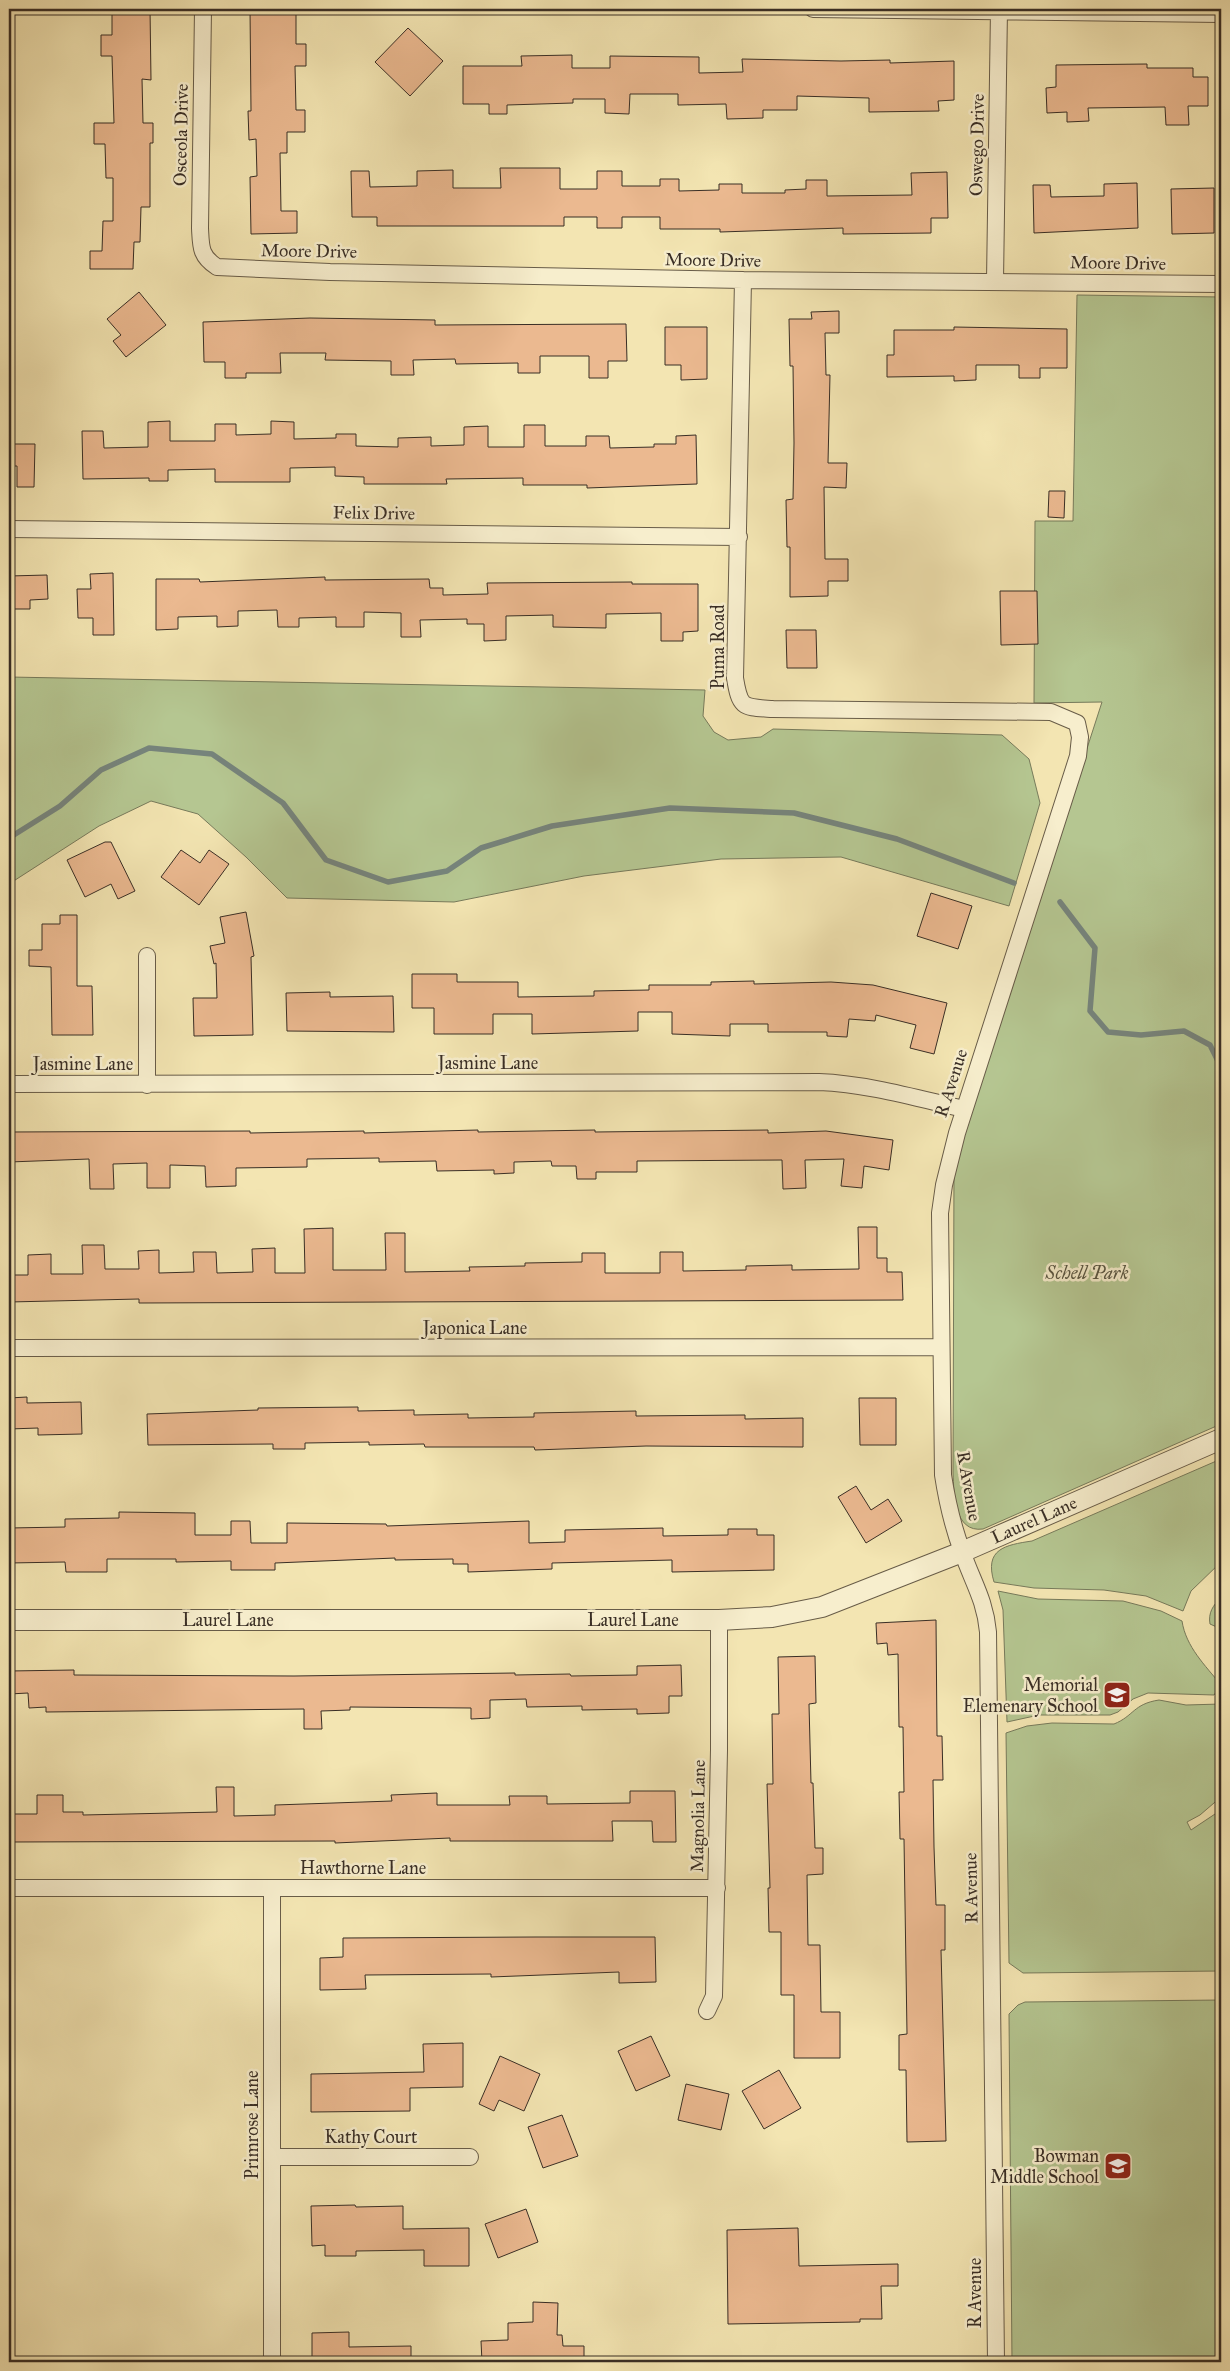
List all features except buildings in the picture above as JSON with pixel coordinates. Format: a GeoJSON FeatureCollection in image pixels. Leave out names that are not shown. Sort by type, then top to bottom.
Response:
{"type":"FeatureCollection","features":[{"type":"Feature","properties":{"kind":"street","name":"Osceola Drive"},"geometry":{"type":"LineString","coordinates":[[203,9],[200,228],[201,248],[207,260]]}},
{"type":"Feature","properties":{"kind":"street"},"geometry":{"type":"LineString","coordinates":[[813,9],[999,9],[1221,14]]}},
{"type":"Feature","properties":{"kind":"street","name":"Oswego Drive"},"geometry":{"type":"LineString","coordinates":[[995,281],[999,9]]}},
{"type":"Feature","properties":{"kind":"street","name":"Moore Drive"},"geometry":{"type":"LineString","coordinates":[[207,260],[217,267],[231,269],[743,280],[1221,284]]}},
{"type":"Feature","properties":{"kind":"street","name":"Puma Road"},"geometry":{"type":"LineString","coordinates":[[743,280],[735,678],[738,699],[745,706],[773,709],[1051,712],[1077,723]]}},
{"type":"Feature","properties":{"kind":"street","name":"Felix Drive"},"geometry":{"type":"LineString","coordinates":[[9,529],[739,537]]}},
{"type":"Feature","properties":{"kind":"street","name":"R Avenue"},"geometry":{"type":"LineString","coordinates":[[996,2362],[988,1632],[982,1598],[962,1552],[946,1497],[943,1475],[940,1213],[964,1109],[1078,756],[1080,736],[1077,723]]}},
{"type":"Feature","properties":{"kind":"street"},"geometry":{"type":"LineString","coordinates":[[147,956],[148,1084]]}},
{"type":"Feature","properties":{"kind":"street","name":"Jasmine Lane"},"geometry":{"type":"LineString","coordinates":[[9,1084],[819,1082],[844,1083],[964,1109]]}},
{"type":"Feature","properties":{"kind":"street","name":"Japonica Lane"},"geometry":{"type":"LineString","coordinates":[[9,1348],[941,1347]]}},
{"type":"Feature","properties":{"kind":"street","name":"Laurel Lane"},"geometry":{"type":"LineString","coordinates":[[9,1620],[719,1620],[772,1617],[822,1606],[962,1552],[1221,1439]]}},
{"type":"Feature","properties":{"kind":"street","name":"Magnolia Lane"},"geometry":{"type":"LineString","coordinates":[[707,2011],[714,1996],[717,1888],[719,1620]]}},
{"type":"Feature","properties":{"kind":"street","name":"Hawthorne Lane"},"geometry":{"type":"LineString","coordinates":[[9,1888],[717,1888]]}},
{"type":"Feature","properties":{"kind":"street","name":"Primrose Lane"},"geometry":{"type":"LineString","coordinates":[[272,1888],[272,2362]]}},
{"type":"Feature","properties":{"kind":"street","name":"Kathy Court"},"geometry":{"type":"LineString","coordinates":[[272,2157],[470,2157]]}},
{"type":"Feature","properties":{"kind":"green space","name":"Schell Park"},"geometry":{"type":"Polygon","coordinates":[[[1077,295],[1221,297],[1221,1424],[983,1529],[973,1529],[961,1519],[955,1501],[953,1482],[954,1170],[965,1126],[1102,702],[1034,703],[1035,521],[1073,521],[1077,295]]]}},
{"type":"Feature","properties":{"kind":"green space"},"geometry":{"type":"Polygon","coordinates":[[[9,677],[705,690],[703,716],[714,732],[728,740],[761,737],[773,729],[1002,735],[1029,759],[1040,803],[1009,906],[841,857],[721,859],[584,876],[454,902],[287,898],[246,857],[198,814],[151,801],[99,826],[9,884],[9,677]]]}},
{"type":"Feature","properties":{"kind":"green space"},"geometry":{"type":"Polygon","coordinates":[[[1221,1459],[1221,1562],[1191,1591],[1183,1611],[1146,1596],[1104,1590],[1034,1588],[994,1582],[992,1562],[999,1551],[1005,1547],[1032,1541],[1221,1459]]]}},
{"type":"Feature","properties":{"kind":"green space"},"geometry":{"type":"Polygon","coordinates":[[[998,1591],[1038,1599],[1123,1601],[1161,1611],[1182,1621],[1192,1647],[1221,1685],[1214,1695],[1148,1693],[1133,1699],[1118,1712],[1110,1715],[1039,1715],[1007,1722],[1003,1610],[998,1591]]]}},
{"type":"Feature","properties":{"kind":"green space"},"geometry":{"type":"Polygon","coordinates":[[[1221,1598],[1221,1607],[1215,1612],[1221,1619],[1221,1627],[1219,1628],[1210,1624],[1210,1613],[1213,1606],[1221,1598]]]}},
{"type":"Feature","properties":{"kind":"green space"},"geometry":{"type":"Polygon","coordinates":[[[1159,1700],[1186,1705],[1221,1704],[1221,1797],[1200,1815],[1187,1822],[1191,1830],[1221,1810],[1221,1971],[1023,1973],[1009,1963],[1006,1733],[1027,1726],[1052,1723],[1114,1724],[1144,1704],[1159,1700]]]}},
{"type":"Feature","properties":{"kind":"green space","name":"Bowman Middle School"},"geometry":{"type":"Polygon","coordinates":[[[1221,2000],[1221,2362],[1012,2362],[1009,2014],[1018,2005],[1025,2002],[1221,2000]]]}},
{"type":"Feature","properties":{"kind":"waterway"},"geometry":{"type":"LineString","coordinates":[[9,838],[60,806],[101,770],[149,748],[212,754],[283,803],[326,860],[388,882],[447,871],[481,848],[552,826],[670,808],[794,813],[897,839],[1014,883]]}},
{"type":"Feature","properties":{"kind":"waterway"},"geometry":{"type":"LineString","coordinates":[[1060,902],[1095,948],[1090,1011],[1108,1032],[1141,1035],[1184,1031],[1210,1045],[1221,1067]]}},
{"type":"Feature","properties":{"kind":"place","name":"Memorial Elemenary School"},"geometry":{"type":"Point","coordinates":[1117,1695]}},
{"type":"Feature","properties":{"kind":"place","name":"Bowman Middle School"},"geometry":{"type":"Point","coordinates":[1118,2166]}}]}
